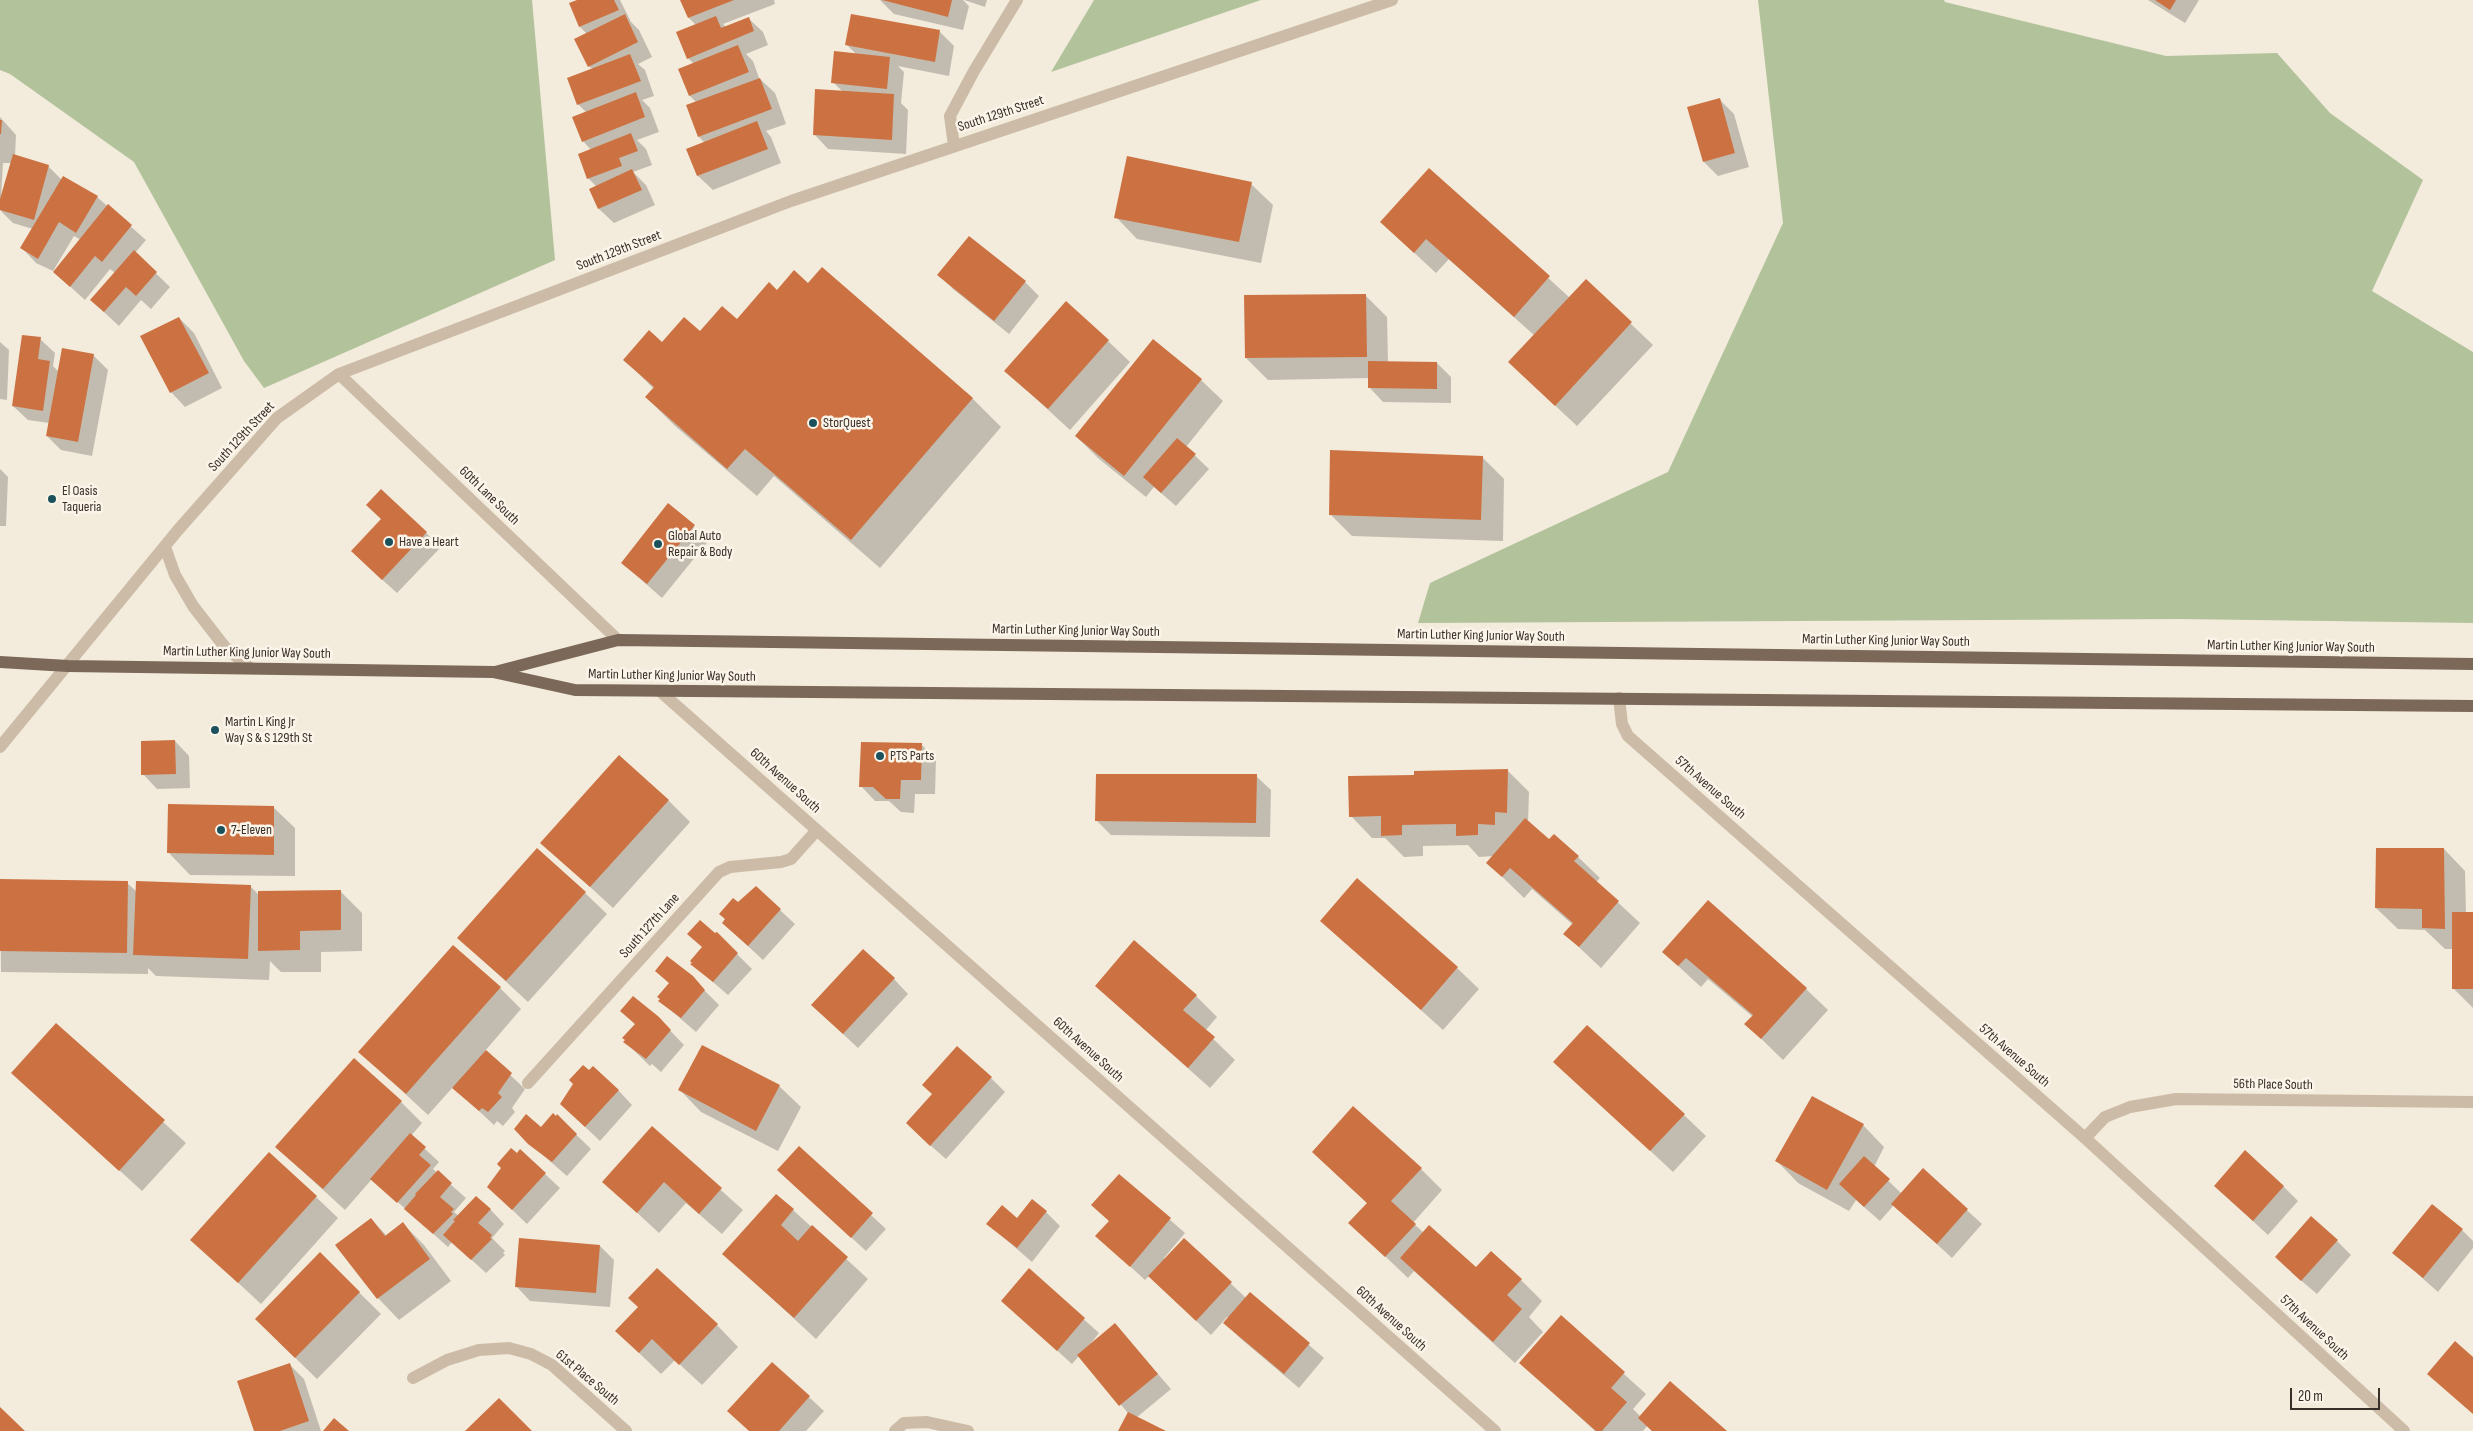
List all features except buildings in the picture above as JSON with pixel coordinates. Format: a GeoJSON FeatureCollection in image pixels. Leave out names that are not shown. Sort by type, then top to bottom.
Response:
{"type":"FeatureCollection","features":[{"type":"Feature","properties":{"kind":"main road","name":"Martin Luther King Junior Way South"},"geometry":{"type":"LineString","coordinates":[[493,672],[618,640],[2473,664]]}},
{"type":"Feature","properties":{"kind":"main road","name":"Martin Luther King Junior Way South"},"geometry":{"type":"LineString","coordinates":[[0,662],[68,666],[493,672],[575,690],[661,692],[2473,706]]}},
{"type":"Feature","properties":{"kind":"street"},"geometry":{"type":"LineString","coordinates":[[954,146],[950,116],[974,71],[1018,0]]}},
{"type":"Feature","properties":{"kind":"street","name":"South 129th Street"},"geometry":{"type":"LineString","coordinates":[[0,747],[165,547],[277,418],[339,374],[791,201],[1392,0]]}},
{"type":"Feature","properties":{"kind":"street","name":"60th Lane South"},"geometry":{"type":"LineString","coordinates":[[339,374],[618,640]]}},
{"type":"Feature","properties":{"kind":"street"},"geometry":{"type":"LineString","coordinates":[[165,547],[176,575],[192,606],[224,646],[250,668]]}},
{"type":"Feature","properties":{"kind":"street","name":"60th Avenue South"},"geometry":{"type":"LineString","coordinates":[[661,692],[1495,1431]]}},
{"type":"Feature","properties":{"kind":"street","name":"57th Avenue South"},"geometry":{"type":"LineString","coordinates":[[1618,698],[1622,724],[1628,736],[2085,1138],[2404,1431]]}},
{"type":"Feature","properties":{"kind":"street","name":"South 127th Lane"},"geometry":{"type":"LineString","coordinates":[[528,1083],[719,872],[730,867],[782,862],[791,859],[817,830]]}},
{"type":"Feature","properties":{"kind":"street","name":"56th Place South"},"geometry":{"type":"LineString","coordinates":[[2085,1138],[2105,1117],[2130,1107],[2176,1099],[2473,1102]]}},
{"type":"Feature","properties":{"kind":"street","name":"61st Place South"},"geometry":{"type":"LineString","coordinates":[[414,1378],[447,1360],[479,1350],[509,1348],[531,1354],[552,1365],[626,1431]]}},
{"type":"Feature","properties":{"kind":"street"},"geometry":{"type":"LineString","coordinates":[[895,1431],[904,1423],[928,1422],[968,1431]]}},
{"type":"Feature","properties":{"kind":"green space"},"geometry":{"type":"Polygon","coordinates":[[[0,0],[532,0],[555,260],[264,388],[244,361],[134,162],[10,74],[0,70],[0,0]]]}},
{"type":"Feature","properties":{"kind":"green space"},"geometry":{"type":"Polygon","coordinates":[[[1094,0],[1261,0],[1051,72],[1094,0]]]}},
{"type":"Feature","properties":{"kind":"green space"},"geometry":{"type":"Polygon","coordinates":[[[1758,0],[1944,0],[1945,2],[2166,56],[2277,53],[2330,113],[2423,180],[2372,291],[2473,352],[2473,623],[2180,619],[1418,623],[1430,583],[1668,472],[1783,223],[1758,0]]]}},
{"type":"Feature","properties":{"kind":"place","name":"StorQuest"},"geometry":{"type":"Point","coordinates":[813,423]}},
{"type":"Feature","properties":{"kind":"place","name":"El Oasis Taqueria"},"geometry":{"type":"Point","coordinates":[52,499]}},
{"type":"Feature","properties":{"kind":"place","name":"Have a Heart"},"geometry":{"type":"Point","coordinates":[389,542]}},
{"type":"Feature","properties":{"kind":"place","name":"Global Auto Repair & Body"},"geometry":{"type":"Point","coordinates":[658,544]}},
{"type":"Feature","properties":{"kind":"place","name":"Martin L King Jr Way S & S 129th St"},"geometry":{"type":"Point","coordinates":[215,730]}},
{"type":"Feature","properties":{"kind":"place","name":"PTS Parts"},"geometry":{"type":"Point","coordinates":[880,756]}},
{"type":"Feature","properties":{"kind":"place","name":"7-Eleven"},"geometry":{"type":"Point","coordinates":[221,830]}}]}
